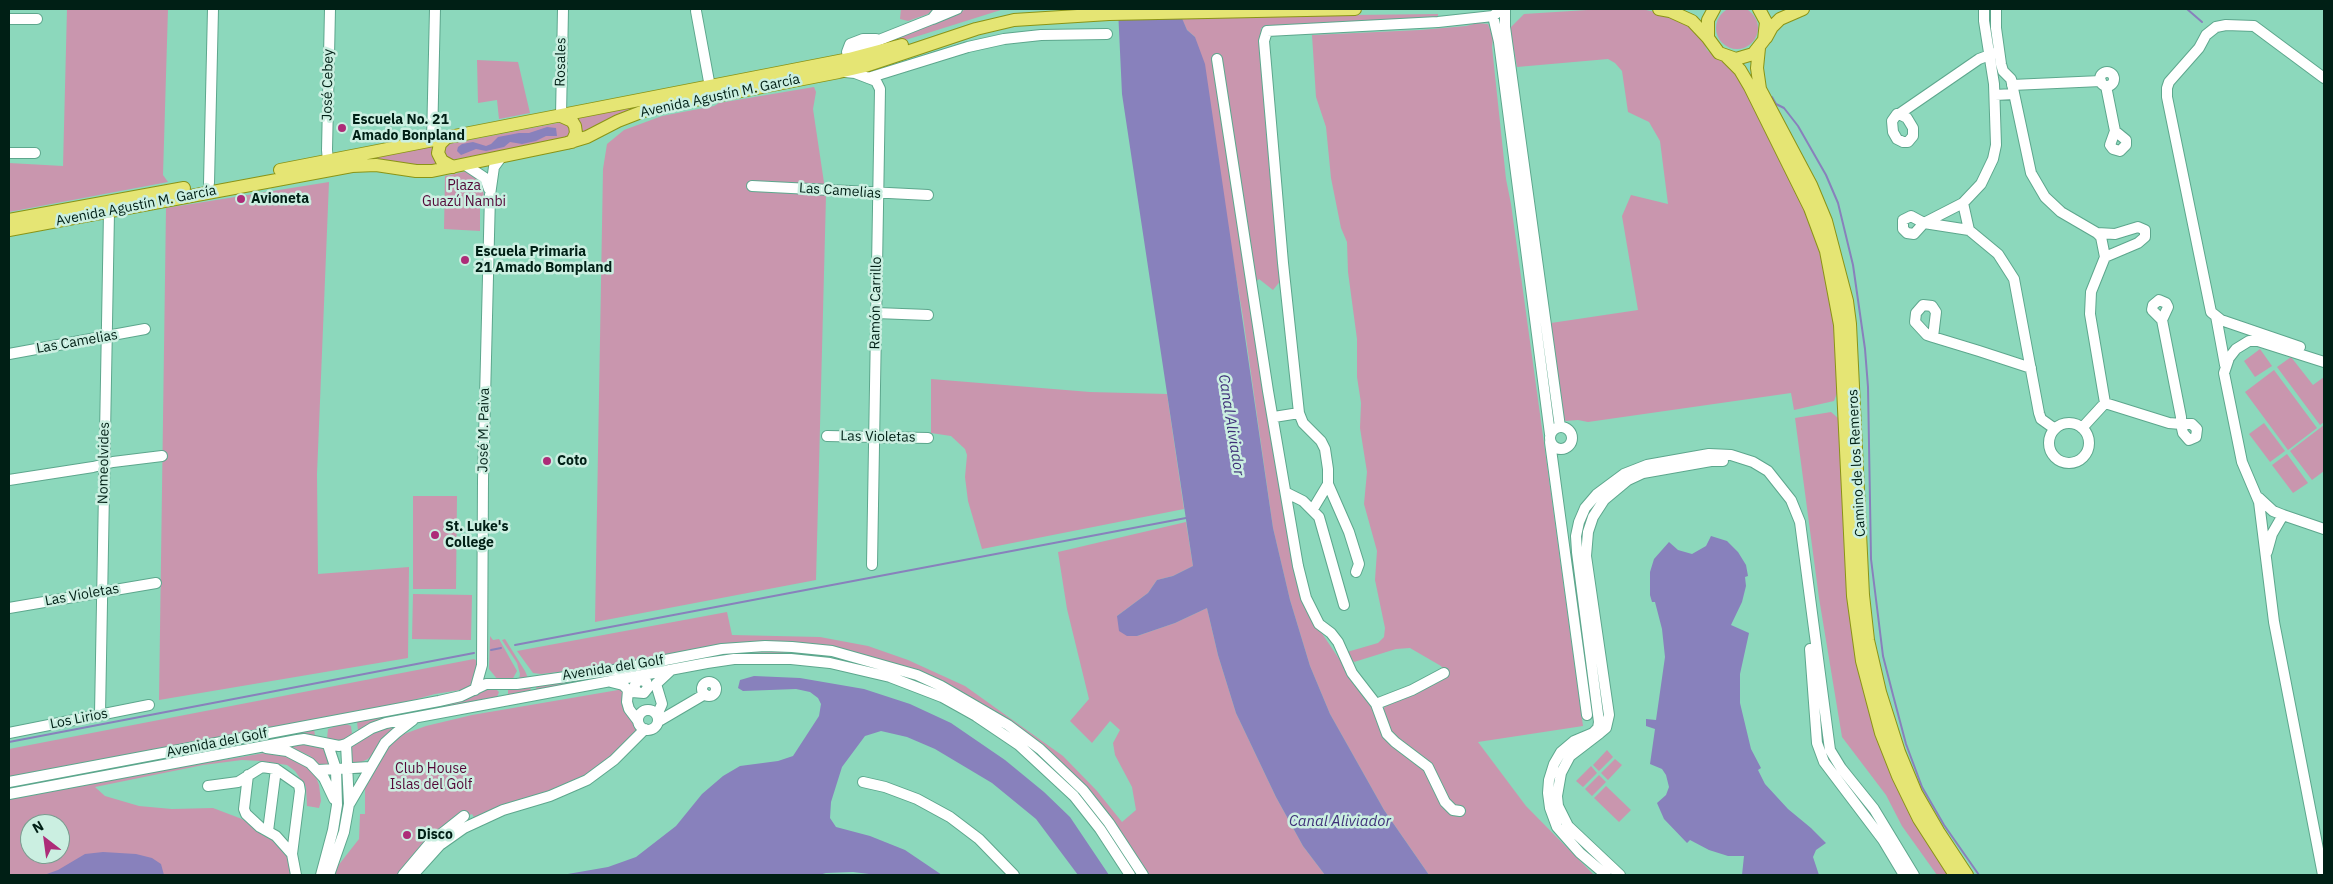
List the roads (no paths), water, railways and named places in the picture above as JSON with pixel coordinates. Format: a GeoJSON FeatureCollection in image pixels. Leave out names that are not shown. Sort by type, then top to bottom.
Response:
{"type":"FeatureCollection","features":[{"type":"Feature","properties":{"kind":"main road","name":"Avenida Agustín M. García"},"geometry":{"type":"LineString","coordinates":[[9,230],[109,212],[332,165],[446,138],[848,59],[900,46],[987,18],[1020,11],[1057,9]]}},
{"type":"Feature","properties":{"kind":"main road","name":"Avenida Agustín M. García"},"geometry":{"type":"LineString","coordinates":[[9,220],[209,183],[332,165],[376,165],[416,171],[432,171],[572,142],[649,109],[865,66],[1000,22],[1030,17],[1194,11],[1355,9]]}},
{"type":"Feature","properties":{"kind":"main road","name":"Camino de los Remeros"},"geometry":{"type":"LineString","coordinates":[[1659,9],[1670,11],[1692,21],[1719,53],[1727,57],[1740,70],[1802,190],[1817,224],[1826,251],[1840,325],[1854,596],[1862,661],[1881,733],[1898,776],[1919,820],[1955,875]]}},
{"type":"Feature","properties":{"kind":"main road"},"geometry":{"type":"LineString","coordinates":[[1708,38],[1708,20],[1714,9]]}},
{"type":"Feature","properties":{"kind":"main road","name":"Camino de los Remeros"},"geometry":{"type":"LineString","coordinates":[[1759,9],[1766,22],[1757,68],[1760,89],[1811,186],[1826,221],[1847,300],[1850,324],[1863,595],[1868,640],[1880,692],[1899,752],[1916,793],[1967,875]]}},
{"type":"Feature","properties":{"kind":"main road"},"geometry":{"type":"LineString","coordinates":[[1727,57],[1745,58],[1762,44],[1772,27],[1780,19],[1803,9]]}},
{"type":"Feature","properties":{"kind":"main road"},"geometry":{"type":"LineString","coordinates":[[561,116],[568,118],[575,126],[576,133],[572,142]]}},
{"type":"Feature","properties":{"kind":"main road"},"geometry":{"type":"LineString","coordinates":[[446,138],[440,144],[438,153],[442,161],[459,165]]}},
{"type":"Feature","properties":{"kind":"street"},"geometry":{"type":"LineString","coordinates":[[209,183],[213,9]]}},
{"type":"Feature","properties":{"kind":"street","name":"José Cebey"},"geometry":{"type":"LineString","coordinates":[[330,9],[332,165]]}},
{"type":"Feature","properties":{"kind":"street"},"geometry":{"type":"LineString","coordinates":[[432,141],[435,9]]}},
{"type":"Feature","properties":{"kind":"street","name":"Rosales"},"geometry":{"type":"LineString","coordinates":[[561,116],[563,9]]}},
{"type":"Feature","properties":{"kind":"street"},"geometry":{"type":"LineString","coordinates":[[932,20],[940,9]]}},
{"type":"Feature","properties":{"kind":"street"},"geometry":{"type":"LineString","coordinates":[[848,59],[859,48],[957,9]]}},
{"type":"Feature","properties":{"kind":"street"},"geometry":{"type":"LineString","coordinates":[[1356,572],[1359,564],[1349,532],[1328,484],[1325,449],[1321,441],[1302,423],[1298,413],[1264,41],[1267,31],[1438,22],[1493,16],[1503,9],[1512,106],[1531,250],[1550,438],[1587,715]]}},
{"type":"Feature","properties":{"kind":"street"},"geometry":{"type":"LineString","coordinates":[[1984,9],[1984,21],[1995,53],[1998,72],[1995,96],[1996,145],[1993,158],[1981,184],[1963,203],[1924,223],[1969,230],[1998,254],[2014,279],[2041,419],[2055,429]]}},
{"type":"Feature","properties":{"kind":"street"},"geometry":{"type":"LineString","coordinates":[[1995,53],[1996,9]]}},
{"type":"Feature","properties":{"kind":"street"},"geometry":{"type":"LineString","coordinates":[[696,11],[710,87]]}},
{"type":"Feature","properties":{"kind":"street"},"geometry":{"type":"LineString","coordinates":[[1493,16],[1512,106]]}},
{"type":"Feature","properties":{"kind":"street"},"geometry":{"type":"LineString","coordinates":[[9,19],[37,19]]}},
{"type":"Feature","properties":{"kind":"street"},"geometry":{"type":"LineString","coordinates":[[2324,78],[2254,26],[2226,24],[2210,30],[2195,53],[2169,82],[2167,88],[2167,97],[2209,305],[2221,320],[2324,356]]}},
{"type":"Feature","properties":{"kind":"street"},"geometry":{"type":"LineString","coordinates":[[839,72],[855,73],[868,78],[1004,39],[1041,35],[1107,34]]}},
{"type":"Feature","properties":{"kind":"street"},"geometry":{"type":"LineString","coordinates":[[1899,114],[1995,53]]}},
{"type":"Feature","properties":{"kind":"street"},"geometry":{"type":"LineString","coordinates":[[1217,59],[1298,566],[1306,598],[1319,624],[1331,633],[1338,642],[1352,673],[1376,704],[1387,734],[1428,767],[1445,802],[1453,810],[1460,811]]}},
{"type":"Feature","properties":{"kind":"street"},"geometry":{"type":"LineString","coordinates":[[1998,72],[2011,79],[2028,162],[2039,188],[2061,212],[2101,236],[2105,257],[2089,302],[2092,332],[2105,403]]}},
{"type":"Feature","properties":{"kind":"street","name":"Ramón Carrillo"},"geometry":{"type":"LineString","coordinates":[[868,78],[876,81],[880,89],[872,564]]}},
{"type":"Feature","properties":{"kind":"street"},"geometry":{"type":"LineString","coordinates":[[1995,96],[2013,89],[2104,83],[2115,131]]}},
{"type":"Feature","properties":{"kind":"street"},"geometry":{"type":"LineString","coordinates":[[9,153],[35,153]]}},
{"type":"Feature","properties":{"kind":"street","name":"José M. Paiva"},"geometry":{"type":"LineString","coordinates":[[475,690],[482,665],[490,195],[494,167],[502,156]]}},
{"type":"Feature","properties":{"kind":"street"},"geometry":{"type":"LineString","coordinates":[[459,165],[485,178],[490,195]]}},
{"type":"Feature","properties":{"kind":"street","name":"Las Camelias"},"geometry":{"type":"LineString","coordinates":[[752,186],[879,194],[928,195]]}},
{"type":"Feature","properties":{"kind":"street"},"geometry":{"type":"LineString","coordinates":[[1963,203],[1969,230]]}},
{"type":"Feature","properties":{"kind":"street","name":"Nomeolvides"},"geometry":{"type":"LineString","coordinates":[[100,714],[109,212]]}},
{"type":"Feature","properties":{"kind":"street"},"geometry":{"type":"LineString","coordinates":[[2097,233],[2115,234],[2138,227],[2146,233],[2144,238],[2138,243],[2105,257]]}},
{"type":"Feature","properties":{"kind":"street"},"geometry":{"type":"LineString","coordinates":[[1531,250],[1560,426]]}},
{"type":"Feature","properties":{"kind":"street"},"geometry":{"type":"LineString","coordinates":[[876,313],[928,315]]}},
{"type":"Feature","properties":{"kind":"street"},"geometry":{"type":"LineString","coordinates":[[2216,316],[2225,365],[2224,373],[2242,462],[2260,507],[2274,622],[2323,875]]}},
{"type":"Feature","properties":{"kind":"street"},"geometry":{"type":"LineString","coordinates":[[2105,403],[2168,423],[2181,424],[2162,320]]}},
{"type":"Feature","properties":{"kind":"street","name":"Las Camelias"},"geometry":{"type":"LineString","coordinates":[[9,354],[145,329]]}},
{"type":"Feature","properties":{"kind":"street"},"geometry":{"type":"LineString","coordinates":[[1933,337],[2031,368]]}},
{"type":"Feature","properties":{"kind":"street"},"geometry":{"type":"LineString","coordinates":[[2225,365],[2236,349],[2250,341],[2258,341],[2324,362]]}},
{"type":"Feature","properties":{"kind":"street"},"geometry":{"type":"LineString","coordinates":[[2082,428],[2105,403]]}},
{"type":"Feature","properties":{"kind":"street"},"geometry":{"type":"LineString","coordinates":[[1274,417],[1298,413]]}},
{"type":"Feature","properties":{"kind":"street"},"geometry":{"type":"LineString","coordinates":[[2065,423],[2082,428],[2088,438],[2088,450],[2081,460],[2069,464],[2058,460],[2050,451],[2049,439],[2055,429],[2065,423]]}},
{"type":"Feature","properties":{"kind":"street"},"geometry":{"type":"LineString","coordinates":[[1560,426],[1570,432],[1571,442],[1566,447],[1559,448],[1550,438],[1554,428],[1560,426]]}},
{"type":"Feature","properties":{"kind":"street","name":"Las Violetas"},"geometry":{"type":"LineString","coordinates":[[827,436],[928,438]]}},
{"type":"Feature","properties":{"kind":"street"},"geometry":{"type":"LineString","coordinates":[[1606,875],[1580,853],[1557,827],[1550,808],[1548,792],[1548,780],[1561,752],[1574,741],[1593,733],[1598,728],[1599,722],[1576,536],[1579,522],[1616,479],[1636,469],[1709,454],[1731,455],[1752,462],[1778,481],[1791,500],[1800,522],[1830,750],[1840,768],[1874,809],[1914,875]]}},
{"type":"Feature","properties":{"kind":"street"},"geometry":{"type":"LineString","coordinates":[[9,480],[162,456]]}},
{"type":"Feature","properties":{"kind":"street"},"geometry":{"type":"LineString","coordinates":[[1620,875],[1568,826],[1558,806],[1557,796],[1560,772],[1570,756],[1606,728],[1609,715],[1586,556],[1590,527],[1596,503],[1616,488],[1643,474],[1711,461],[1735,462],[1750,468],[1766,478],[1779,492],[1793,523],[1811,660],[1817,743],[1824,762],[1883,840],[1904,875]]}},
{"type":"Feature","properties":{"kind":"street"},"geometry":{"type":"LineString","coordinates":[[1313,509],[1328,484]]}},
{"type":"Feature","properties":{"kind":"street"},"geometry":{"type":"LineString","coordinates":[[1287,493],[1303,501],[1313,509],[1318,517],[1344,604]]}},
{"type":"Feature","properties":{"kind":"street"},"geometry":{"type":"LineString","coordinates":[[2256,494],[2273,511],[2324,529]]}},
{"type":"Feature","properties":{"kind":"street"},"geometry":{"type":"LineString","coordinates":[[2266,563],[2272,534],[2283,515]]}},
{"type":"Feature","properties":{"kind":"street"},"geometry":{"type":"LineString","coordinates":[[1579,522],[1590,527]]}},
{"type":"Feature","properties":{"kind":"street","name":"Las Violetas"},"geometry":{"type":"LineString","coordinates":[[9,608],[156,583]]}},
{"type":"Feature","properties":{"kind":"street","name":"Avenida del Golf"},"geometry":{"type":"LineString","coordinates":[[9,794],[304,739],[326,744],[349,742],[378,725],[607,682],[641,682],[722,649],[765,646],[792,647],[832,651],[917,676],[941,686],[1008,725],[1056,763],[1099,809],[1143,875]]}},
{"type":"Feature","properties":{"kind":"street","name":"Avenida del Golf"},"geometry":{"type":"LineString","coordinates":[[9,782],[450,699],[486,684],[641,682],[671,670],[734,659],[791,659],[867,671],[890,677],[942,697],[1005,735],[1050,772],[1086,810],[1114,848],[1130,875]]}},
{"type":"Feature","properties":{"kind":"street"},"geometry":{"type":"LineString","coordinates":[[482,665],[502,690],[501,700],[496,704]]}},
{"type":"Feature","properties":{"kind":"street"},"geometry":{"type":"LineString","coordinates":[[607,682],[641,682],[671,670]]}},
{"type":"Feature","properties":{"kind":"street"},"geometry":{"type":"LineString","coordinates":[[1376,704],[1412,690],[1444,673]]}},
{"type":"Feature","properties":{"kind":"street"},"geometry":{"type":"LineString","coordinates":[[641,682],[662,704],[656,715],[654,728],[641,722]]}},
{"type":"Feature","properties":{"kind":"street"},"geometry":{"type":"LineString","coordinates":[[641,682],[641,722]]}},
{"type":"Feature","properties":{"kind":"street"},"geometry":{"type":"LineString","coordinates":[[413,875],[440,845],[460,831],[495,813],[550,796],[587,780],[614,760],[641,722],[643,711],[656,715],[705,694]]}},
{"type":"Feature","properties":{"kind":"street","name":"Los Lirios"},"geometry":{"type":"LineString","coordinates":[[9,733],[149,705]]}},
{"type":"Feature","properties":{"kind":"street"},"geometry":{"type":"LineString","coordinates":[[349,804],[370,767],[396,732],[416,718]]}},
{"type":"Feature","properties":{"kind":"street"},"geometry":{"type":"LineString","coordinates":[[329,875],[344,832],[349,804],[347,768],[349,742],[354,727],[349,719]]}},
{"type":"Feature","properties":{"kind":"street"},"geometry":{"type":"LineString","coordinates":[[321,875],[333,830],[337,805],[336,769],[322,730],[328,723]]}},
{"type":"Feature","properties":{"kind":"street"},"geometry":{"type":"LineString","coordinates":[[258,747],[287,751],[299,756],[318,770],[327,783],[337,805]]}},
{"type":"Feature","properties":{"kind":"street"},"geometry":{"type":"LineString","coordinates":[[208,786],[238,782],[262,767],[276,769],[290,781],[297,783],[300,791],[292,854],[296,875]]}},
{"type":"Feature","properties":{"kind":"street"},"geometry":{"type":"LineString","coordinates":[[318,770],[370,767]]}},
{"type":"Feature","properties":{"kind":"street"},"geometry":{"type":"LineString","coordinates":[[268,831],[276,769]]}},
{"type":"Feature","properties":{"kind":"street"},"geometry":{"type":"LineString","coordinates":[[248,775],[244,809],[246,814],[260,827],[284,844],[292,854]]}},
{"type":"Feature","properties":{"kind":"street"},"geometry":{"type":"LineString","coordinates":[[863,782],[917,799],[950,817],[979,839],[1014,875]]}},
{"type":"Feature","properties":{"kind":"street"},"geometry":{"type":"LineString","coordinates":[[403,875],[430,843],[464,816]]}},
{"type":"Feature","properties":{"kind":"water","name":"Canal Aliviador"},"geometry":{"type":"Polygon","coordinates":[[[1118,9],[1178,9],[1187,30],[1195,37],[1205,64],[1273,528],[1290,600],[1310,666],[1330,714],[1384,810],[1429,875],[1325,875],[1303,846],[1276,797],[1236,713],[1218,655],[1207,608],[1175,623],[1137,636],[1127,636],[1119,631],[1117,616],[1148,593],[1157,580],[1173,576],[1193,566],[1122,94],[1118,9]]]}},
{"type":"Feature","properties":{"kind":"water"},"geometry":{"type":"Polygon","coordinates":[[[547,127],[556,128],[557,136],[546,136],[536,141],[522,144],[510,142],[504,147],[486,151],[476,149],[461,155],[457,151],[458,147],[462,144],[473,142],[486,146],[498,137],[529,133],[547,127]]]}},
{"type":"Feature","properties":{"kind":"water"},"geometry":{"type":"Polygon","coordinates":[[[1711,536],[1727,541],[1738,552],[1746,565],[1748,576],[1745,577],[1746,586],[1742,602],[1731,625],[1749,633],[1740,674],[1740,703],[1751,749],[1761,768],[1758,770],[1765,784],[1788,809],[1826,843],[1816,850],[1813,857],[1819,875],[1742,875],[1744,856],[1728,856],[1709,850],[1690,840],[1687,843],[1664,819],[1657,803],[1666,795],[1669,787],[1666,775],[1662,769],[1650,764],[1655,729],[1646,726],[1646,719],[1656,720],[1665,657],[1662,629],[1655,602],[1652,602],[1650,595],[1650,572],[1654,559],[1669,542],[1678,550],[1692,554],[1706,546],[1711,536]]]}},
{"type":"Feature","properties":{"kind":"water"},"geometry":{"type":"Polygon","coordinates":[[[754,676],[800,678],[864,689],[910,704],[951,723],[1005,760],[1044,792],[1070,817],[1109,875],[1078,875],[1036,819],[992,783],[935,749],[907,737],[881,731],[865,736],[842,767],[831,802],[830,818],[836,827],[870,836],[905,850],[942,875],[877,875],[853,872],[819,875],[562,875],[608,867],[636,857],[676,826],[702,794],[723,776],[740,766],[778,761],[793,756],[819,716],[821,704],[818,698],[810,692],[796,689],[743,691],[738,688],[740,680],[754,676]]]}},
{"type":"Feature","properties":{"kind":"water"},"geometry":{"type":"Polygon","coordinates":[[[103,852],[136,854],[152,858],[161,864],[164,875],[44,875],[70,864],[85,854],[103,852]]]}},
{"type":"Feature","properties":{"kind":"waterway"},"geometry":{"type":"LineString","coordinates":[[2187,9],[2202,22]]}},
{"type":"Feature","properties":{"kind":"waterway"},"geometry":{"type":"LineString","coordinates":[[1772,97],[1776,104],[1784,108],[1798,126],[1826,175],[1838,203],[1853,265],[1865,349],[1868,387],[1871,559],[1883,656],[1906,744],[1922,787],[1944,825],[1979,875]]}},
{"type":"Feature","properties":{"kind":"waterway"},"geometry":{"type":"LineString","coordinates":[[515,645],[1186,518]]}},
{"type":"Feature","properties":{"kind":"waterway"},"geometry":{"type":"LineString","coordinates":[[491,650],[501,648]]}},
{"type":"Feature","properties":{"kind":"waterway"},"geometry":{"type":"LineString","coordinates":[[9,742],[474,653]]}},
{"type":"Feature","properties":{"kind":"place","name":"Escuela No. 21 Amado Bonpland"},"geometry":{"type":"Point","coordinates":[342,128]}},
{"type":"Feature","properties":{"kind":"place","name":"Avioneta"},"geometry":{"type":"Point","coordinates":[241,199]}},
{"type":"Feature","properties":{"kind":"place","name":"Escuela Primaria 21 Amado Bompland"},"geometry":{"type":"Point","coordinates":[465,260]}},
{"type":"Feature","properties":{"kind":"place","name":"Coto"},"geometry":{"type":"Point","coordinates":[547,461]}},
{"type":"Feature","properties":{"kind":"place","name":"St. Luke's College"},"geometry":{"type":"Point","coordinates":[435,535]}},
{"type":"Feature","properties":{"kind":"place","name":"Disco"},"geometry":{"type":"Point","coordinates":[407,835]}},
{"type":"Feature","properties":{"kind":"park label","name":"Plaza Guazú Nambi"},"geometry":{"type":"Point","coordinates":[464,194]}},
{"type":"Feature","properties":{"kind":"park label","name":"Club House Islas del Golf"},"geometry":{"type":"Point","coordinates":[431,778]}}]}
